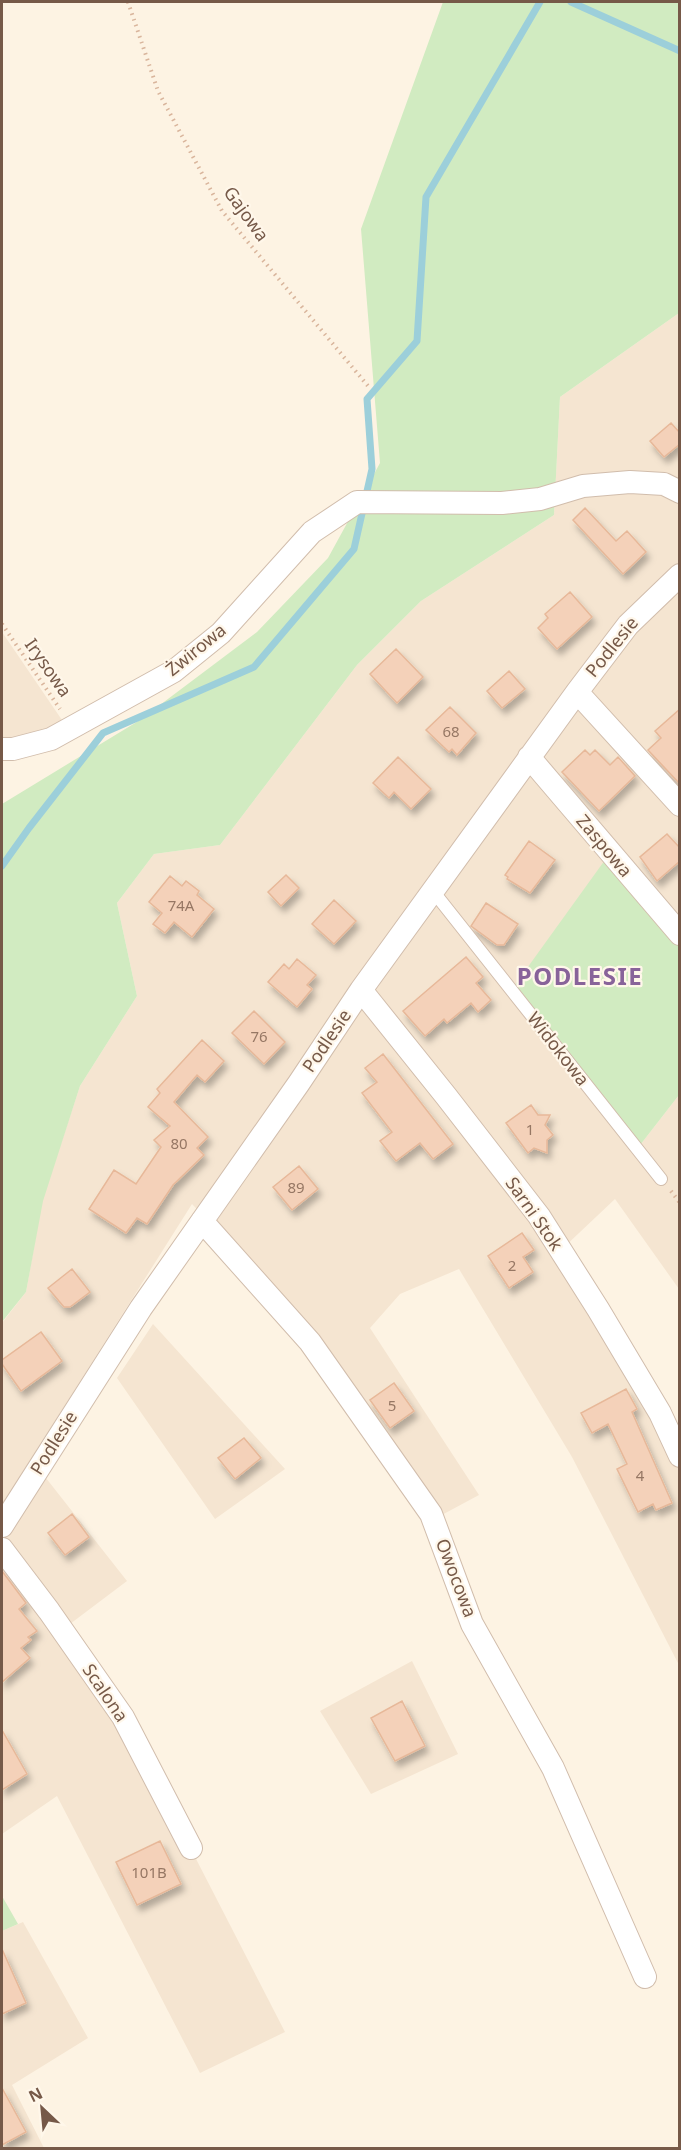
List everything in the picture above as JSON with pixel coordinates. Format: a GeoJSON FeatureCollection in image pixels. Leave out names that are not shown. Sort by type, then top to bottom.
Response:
{"type":"FeatureCollection","features":[{"type":"Feature","properties":{"kind":"street","name":"Żwirowa"},"geometry":{"type":"LineString","coordinates":[[2,749],[13,749],[51,739],[174,671],[221,633],[312,532],[367,501],[501,503],[540,499],[583,486],[630,482],[664,484],[680,492]]}},
{"type":"Feature","properties":{"kind":"street","name":"Podlesie"},"geometry":{"type":"LineString","coordinates":[[2,1526],[141,1308],[361,990],[528,757],[628,625],[680,575]]}},
{"type":"Feature","properties":{"kind":"street"},"geometry":{"type":"LineString","coordinates":[[577,692],[680,805]]}},
{"type":"Feature","properties":{"kind":"street","name":"Zaspowa"},"geometry":{"type":"LineString","coordinates":[[528,757],[680,934]]}},
{"type":"Feature","properties":{"kind":"street","name":"Sarni Stok"},"geometry":{"type":"LineString","coordinates":[[361,990],[539,1216],[660,1413],[680,1456]]}},
{"type":"Feature","properties":{"kind":"street","name":"Owocowa"},"geometry":{"type":"LineString","coordinates":[[202,1221],[310,1342],[431,1514],[472,1624],[553,1768],[645,1977]]}},
{"type":"Feature","properties":{"kind":"street","name":"Scalona"},"geometry":{"type":"LineString","coordinates":[[2,1549],[49,1611],[123,1717],[191,1848]]}},
{"type":"Feature","properties":{"kind":"lane","name":"Widokowa"},"geometry":{"type":"LineString","coordinates":[[433,891],[661,1179]]}},
{"type":"Feature","properties":{"kind":"path","name":"Gajowa"},"geometry":{"type":"LineString","coordinates":[[128,2],[158,91],[222,211],[368,386]]}},
{"type":"Feature","properties":{"kind":"path","name":"Irysowa"},"geometry":{"type":"LineString","coordinates":[[2,624],[73,727]]}},
{"type":"Feature","properties":{"kind":"shaded area"},"geometry":{"type":"Polygon","coordinates":[[[679,313],[679,928],[637,1149],[679,1095],[679,1289],[615,1199],[561,1250],[679,1458],[679,1665],[572,1457],[459,1269],[400,1294],[370,1328],[479,1495],[438,1517],[211,1224],[192,1204],[31,1459],[127,1581],[62,1630],[123,1717],[285,2032],[200,2073],[57,1796],[2,1834],[2,1323],[26,1292],[42,1201],[80,1086],[137,996],[117,903],[154,854],[220,845],[357,665],[421,601],[554,515],[560,397],[679,313]]]}},
{"type":"Feature","properties":{"kind":"shaded area"},"geometry":{"type":"Polygon","coordinates":[[[2,632],[64,723],[47,733],[2,743],[2,632]]]}},
{"type":"Feature","properties":{"kind":"shaded area"},"geometry":{"type":"Polygon","coordinates":[[[153,1324],[285,1469],[215,1519],[117,1378],[153,1324]]]}},
{"type":"Feature","properties":{"kind":"shaded area"},"geometry":{"type":"Polygon","coordinates":[[[412,1661],[458,1754],[371,1794],[320,1711],[412,1661]]]}},
{"type":"Feature","properties":{"kind":"shaded area"},"geometry":{"type":"Polygon","coordinates":[[[23,1922],[88,2038],[12,2085],[44,2148],[2,2148],[2,1931],[23,1922]]]}},
{"type":"Feature","properties":{"kind":"green space"},"geometry":{"type":"Polygon","coordinates":[[[443,2],[679,2],[679,313],[560,397],[554,515],[421,601],[357,665],[220,845],[154,854],[117,903],[137,996],[80,1086],[43,1201],[26,1292],[2,1322],[2,804],[140,720],[257,632],[328,558],[380,463],[361,229],[443,2]]]}},
{"type":"Feature","properties":{"kind":"green space"},"geometry":{"type":"Polygon","coordinates":[[[610,853],[679,934],[679,1095],[637,1149],[512,989],[610,853]]]}},
{"type":"Feature","properties":{"kind":"green space"},"geometry":{"type":"Polygon","coordinates":[[[2,1896],[18,1924],[2,1931],[2,1896]]]}},
{"type":"Feature","properties":{"kind":"building"},"geometry":{"type":"Polygon","coordinates":[[[671,423],[680,433],[680,444],[664,457],[650,441],[671,423]]]}},
{"type":"Feature","properties":{"kind":"building"},"geometry":{"type":"Polygon","coordinates":[[[585,508],[616,541],[627,531],[646,552],[623,574],[573,520],[585,508]]]}},
{"type":"Feature","properties":{"kind":"building"},"geometry":{"type":"Polygon","coordinates":[[[570,592],[592,617],[557,649],[538,628],[548,618],[545,614],[570,592]]]}},
{"type":"Feature","properties":{"kind":"building"},"geometry":{"type":"Polygon","coordinates":[[[396,649],[423,677],[397,703],[370,674],[396,649]]]}},
{"type":"Feature","properties":{"kind":"building"},"geometry":{"type":"Polygon","coordinates":[[[509,671],[525,689],[502,708],[487,691],[509,671]]]}},
{"type":"Feature","properties":{"kind":"building"},"geometry":{"type":"Polygon","coordinates":[[[450,707],[476,733],[457,755],[452,749],[449,752],[426,730],[450,707]]]}},
{"type":"Feature","properties":{"kind":"building"},"geometry":{"type":"Polygon","coordinates":[[[680,709],[680,784],[648,750],[661,738],[655,731],[680,709]]]}},
{"type":"Feature","properties":{"kind":"building"},"geometry":{"type":"Polygon","coordinates":[[[585,750],[590,755],[595,750],[610,765],[618,757],[635,776],[599,811],[562,772],[585,750]]]}},
{"type":"Feature","properties":{"kind":"building"},"geometry":{"type":"Polygon","coordinates":[[[398,757],[431,789],[411,809],[394,792],[389,798],[373,783],[398,757]]]}},
{"type":"Feature","properties":{"kind":"building"},"geometry":{"type":"Polygon","coordinates":[[[667,834],[680,848],[680,861],[657,881],[640,857],[667,834]]]}},
{"type":"Feature","properties":{"kind":"building"},"geometry":{"type":"Polygon","coordinates":[[[529,841],[555,860],[530,893],[507,879],[505,875],[529,841]]]}},
{"type":"Feature","properties":{"kind":"building"},"geometry":{"type":"Polygon","coordinates":[[[286,875],[299,888],[281,906],[268,892],[286,875]]]}},
{"type":"Feature","properties":{"kind":"building"},"geometry":{"type":"Polygon","coordinates":[[[170,876],[182,886],[186,881],[199,891],[197,895],[214,909],[192,937],[174,922],[165,933],[153,924],[162,913],[149,902],[170,876]]]}},
{"type":"Feature","properties":{"kind":"building"},"geometry":{"type":"Polygon","coordinates":[[[334,900],[356,921],[334,944],[312,924],[334,900]]]}},
{"type":"Feature","properties":{"kind":"building"},"geometry":{"type":"Polygon","coordinates":[[[486,903],[518,924],[504,945],[497,945],[471,926],[486,903]]]}},
{"type":"Feature","properties":{"kind":"building"},"geometry":{"type":"Polygon","coordinates":[[[466,957],[483,977],[476,983],[491,1000],[478,1012],[471,1003],[447,1023],[444,1019],[425,1036],[403,1011],[466,957]]]}},
{"type":"Feature","properties":{"kind":"building"},"geometry":{"type":"Polygon","coordinates":[[[297,959],[316,975],[307,985],[312,989],[297,1007],[268,982],[284,964],[289,969],[297,959]]]}},
{"type":"Feature","properties":{"kind":"building"},"geometry":{"type":"Polygon","coordinates":[[[254,1011],[285,1042],[264,1064],[232,1033],[254,1011]]]}},
{"type":"Feature","properties":{"kind":"building"},"geometry":{"type":"Polygon","coordinates":[[[202,1040],[224,1061],[205,1082],[197,1075],[174,1102],[208,1137],[197,1148],[204,1155],[173,1185],[147,1224],[137,1218],[126,1233],[89,1209],[114,1170],[136,1184],[161,1147],[154,1140],[170,1126],[148,1107],[160,1093],[157,1089],[202,1040]]]}},
{"type":"Feature","properties":{"kind":"building"},"geometry":{"type":"Polygon","coordinates":[[[383,1054],[453,1144],[433,1159],[420,1143],[396,1161],[380,1141],[392,1132],[362,1093],[377,1082],[365,1068],[383,1054]]]}},
{"type":"Feature","properties":{"kind":"building"},"geometry":{"type":"Polygon","coordinates":[[[531,1105],[538,1115],[550,1115],[545,1125],[553,1135],[547,1140],[547,1153],[534,1148],[528,1153],[506,1123],[531,1105]]]}},
{"type":"Feature","properties":{"kind":"building"},"geometry":{"type":"Polygon","coordinates":[[[299,1166],[318,1189],[292,1210],[273,1187],[299,1166]]]}},
{"type":"Feature","properties":{"kind":"building"},"geometry":{"type":"Polygon","coordinates":[[[522,1233],[534,1250],[523,1257],[533,1272],[509,1288],[488,1256],[522,1233]]]}},
{"type":"Feature","properties":{"kind":"building"},"geometry":{"type":"Polygon","coordinates":[[[72,1269],[90,1292],[70,1307],[64,1307],[48,1288],[72,1269]]]}},
{"type":"Feature","properties":{"kind":"building"},"geometry":{"type":"Polygon","coordinates":[[[41,1332],[62,1361],[21,1391],[2,1364],[2,1360],[41,1332]]]}},
{"type":"Feature","properties":{"kind":"building"},"geometry":{"type":"Polygon","coordinates":[[[394,1383],[414,1411],[390,1428],[370,1400],[394,1383]]]}},
{"type":"Feature","properties":{"kind":"building"},"geometry":{"type":"Polygon","coordinates":[[[626,1389],[637,1409],[632,1412],[672,1503],[656,1510],[653,1504],[638,1512],[617,1469],[627,1464],[608,1424],[592,1433],[581,1413],[626,1389]]]}},
{"type":"Feature","properties":{"kind":"building"},"geometry":{"type":"Polygon","coordinates":[[[244,1438],[261,1458],[235,1479],[218,1458],[244,1438]]]}},
{"type":"Feature","properties":{"kind":"building"},"geometry":{"type":"Polygon","coordinates":[[[72,1514],[89,1537],[65,1555],[48,1533],[72,1514]]]}},
{"type":"Feature","properties":{"kind":"building"},"geometry":{"type":"Polygon","coordinates":[[[2,1571],[26,1603],[19,1609],[37,1631],[28,1637],[31,1640],[21,1648],[30,1658],[2,1682],[2,1571]]]}},
{"type":"Feature","properties":{"kind":"building"},"geometry":{"type":"Polygon","coordinates":[[[402,1701],[425,1746],[395,1761],[371,1718],[402,1701]]]}},
{"type":"Feature","properties":{"kind":"building"},"geometry":{"type":"Polygon","coordinates":[[[2,1730],[27,1774],[2,1790],[2,1730]]]}},
{"type":"Feature","properties":{"kind":"building"},"geometry":{"type":"Polygon","coordinates":[[[160,1841],[181,1884],[137,1905],[116,1862],[160,1841]]]}},
{"type":"Feature","properties":{"kind":"building"},"geometry":{"type":"Polygon","coordinates":[[[2,1949],[26,2003],[2,2014],[2,1949]]]}},
{"type":"Feature","properties":{"kind":"building"},"geometry":{"type":"Polygon","coordinates":[[[2,2088],[26,2132],[2,2145],[2,2088]]]}},
{"type":"Feature","properties":{"kind":"waterway"},"geometry":{"type":"LineString","coordinates":[[2,866],[103,733],[254,667],[354,549],[372,469],[367,399],[417,341],[426,197],[540,2]]}},
{"type":"Feature","properties":{"kind":"waterway"},"geometry":{"type":"LineString","coordinates":[[571,2],[680,51]]}},
{"type":"Feature","properties":{"kind":"district","name":"PODLESIE"},"geometry":{"type":"Point","coordinates":[580,977]}}]}
